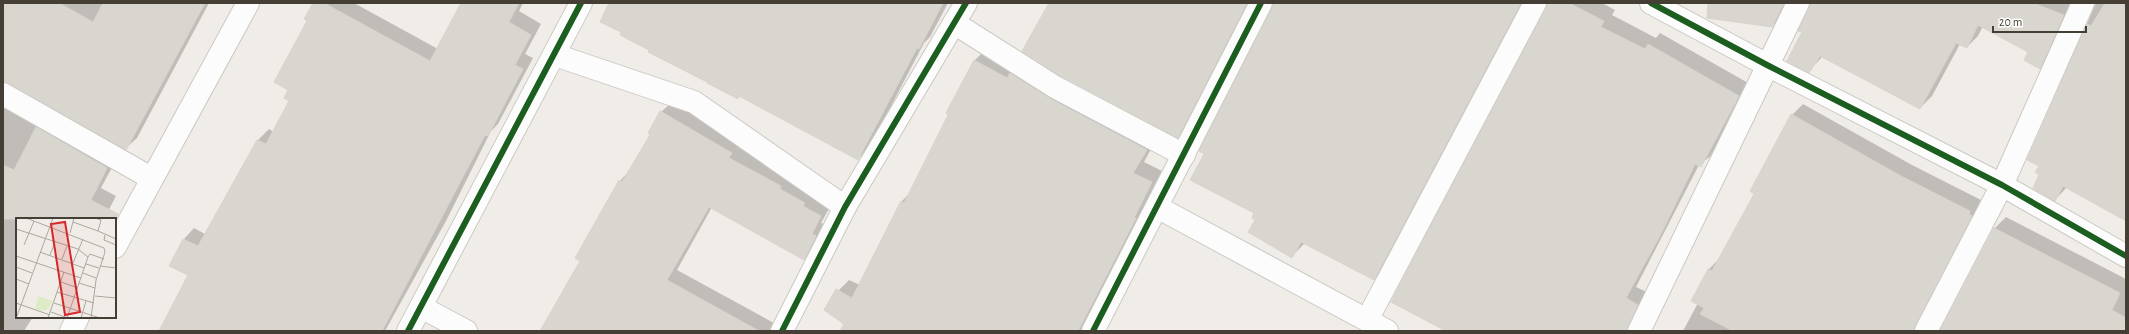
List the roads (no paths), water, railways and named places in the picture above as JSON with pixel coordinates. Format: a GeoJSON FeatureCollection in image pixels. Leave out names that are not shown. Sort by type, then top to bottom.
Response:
{"type":"FeatureCollection","features":[{"type":"Feature","properties":{"kind":"street"},"geometry":{"type":"LineString","coordinates":[[116,245],[151,178],[248,3]]}},
{"type":"Feature","properties":{"kind":"street"},"geometry":{"type":"LineString","coordinates":[[408,331],[555,55],[581,3]]}},
{"type":"Feature","properties":{"kind":"street"},"geometry":{"type":"LineString","coordinates":[[782,331],[845,207],[966,3]]}},
{"type":"Feature","properties":{"kind":"street"},"geometry":{"type":"LineString","coordinates":[[1093,331],[1261,3]]}},
{"type":"Feature","properties":{"kind":"street"},"geometry":{"type":"LineString","coordinates":[[1367,320],[1535,3]]}},
{"type":"Feature","properties":{"kind":"street"},"geometry":{"type":"LineString","coordinates":[[1651,3],[1767,66],[2002,185],[2126,256]]}},
{"type":"Feature","properties":{"kind":"street"},"geometry":{"type":"LineString","coordinates":[[1639,331],[1798,3]]}},
{"type":"Feature","properties":{"kind":"street"},"geometry":{"type":"LineString","coordinates":[[1926,331],[2002,185],[2083,3]]}},
{"type":"Feature","properties":{"kind":"street"},"geometry":{"type":"LineString","coordinates":[[954,24],[1055,87],[1184,155]]}},
{"type":"Feature","properties":{"kind":"street"},"geometry":{"type":"LineString","coordinates":[[555,55],[694,102],[845,207]]}},
{"type":"Feature","properties":{"kind":"street"},"geometry":{"type":"LineString","coordinates":[[3,94],[151,178]]}},
{"type":"Feature","properties":{"kind":"street"},"geometry":{"type":"LineString","coordinates":[[1157,207],[1387,331]]}},
{"type":"Feature","properties":{"kind":"street"},"geometry":{"type":"LineString","coordinates":[[420,307],[466,331]]}},
{"type":"Feature","properties":{"kind":"street"},"geometry":{"type":"LineString","coordinates":[[71,331],[78,318]]}}]}
